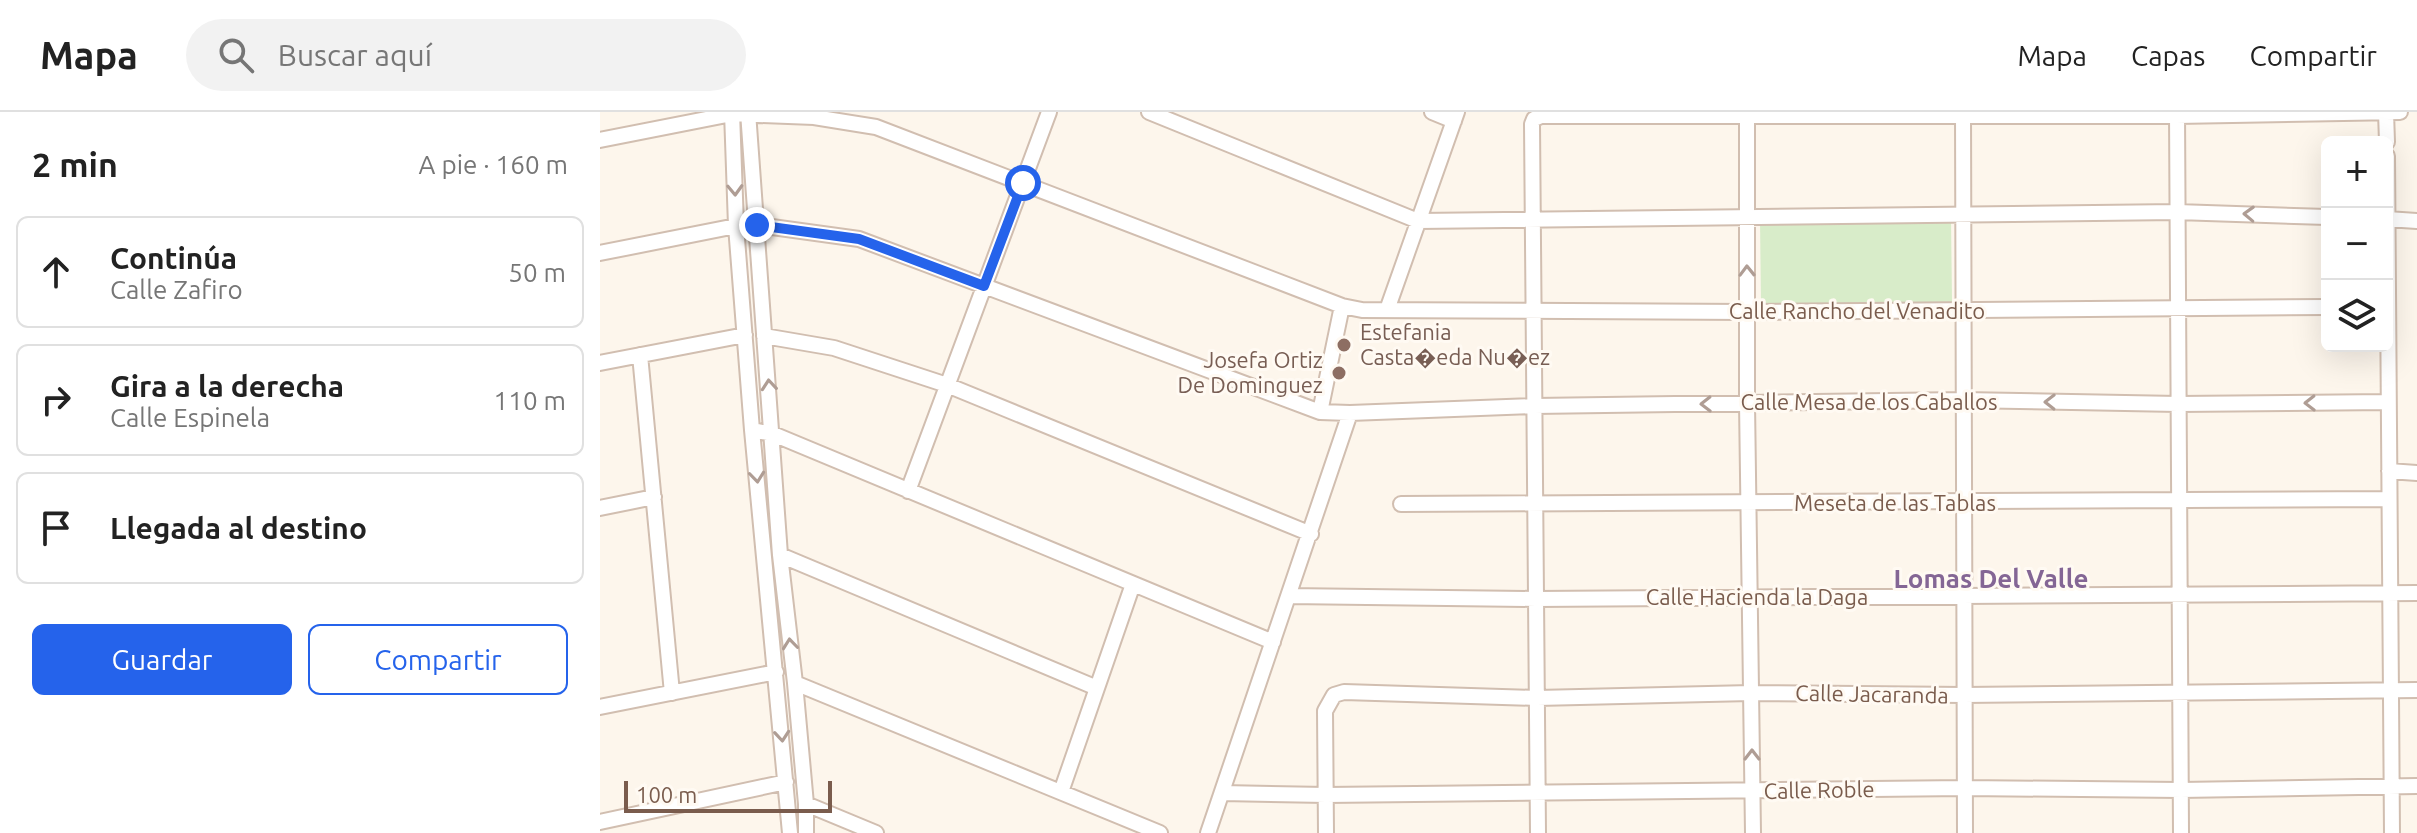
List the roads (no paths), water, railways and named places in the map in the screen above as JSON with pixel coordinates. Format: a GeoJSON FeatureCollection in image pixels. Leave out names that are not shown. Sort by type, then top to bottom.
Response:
{"type":"FeatureCollection","features":[{"type":"Feature","properties":{"kind":"street"},"geometry":{"type":"LineString","coordinates":[[908,491],[1049,112]]}},
{"type":"Feature","properties":{"kind":"street"},"geometry":{"type":"LineString","coordinates":[[1149,112],[1418,221],[2177,212],[2321,217]]}},
{"type":"Feature","properties":{"kind":"street"},"geometry":{"type":"LineString","coordinates":[[1387,310],[1455,116],[1432,112]]}},
{"type":"Feature","properties":{"kind":"street"},"geometry":{"type":"LineString","coordinates":[[732,113],[736,226],[752,430],[790,833]]}},
{"type":"Feature","properties":{"kind":"street","name":"Calle Rancho del Venadito"},"geometry":{"type":"LineString","coordinates":[[600,140],[732,113],[814,117],[876,127],[1342,306],[1362,310],[1748,312],[2321,307]]}},
{"type":"Feature","properties":{"kind":"street"},"geometry":{"type":"LineString","coordinates":[[748,113],[780,555],[795,683],[806,833]]}},
{"type":"Feature","properties":{"kind":"street"},"geometry":{"type":"LineString","coordinates":[[1538,833],[1532,124],[1540,115],[2391,113],[2388,136]]}},
{"type":"Feature","properties":{"kind":"street"},"geometry":{"type":"LineString","coordinates":[[1747,114],[1747,403],[1753,833]]}},
{"type":"Feature","properties":{"kind":"street"},"geometry":{"type":"LineString","coordinates":[[1963,114],[1965,833]]}},
{"type":"Feature","properties":{"kind":"street"},"geometry":{"type":"LineString","coordinates":[[2177,114],[2181,833]]}},
{"type":"Feature","properties":{"kind":"street"},"geometry":{"type":"LineString","coordinates":[[2393,219],[2417,221]]}},
{"type":"Feature","properties":{"kind":"street","name":"Calle Mesa de los Caballos"},"geometry":{"type":"LineString","coordinates":[[600,253],[736,226],[757,225],[859,239],[1320,412],[1962,400],[2178,404],[2388,402]]}},
{"type":"Feature","properties":{"kind":"street"},"geometry":{"type":"LineString","coordinates":[[1320,412],[1342,306]]}},
{"type":"Feature","properties":{"kind":"street"},"geometry":{"type":"LineString","coordinates":[[600,363],[745,335]]}},
{"type":"Feature","properties":{"kind":"street"},"geometry":{"type":"LineString","coordinates":[[764,336],[834,348],[947,385],[1311,534]]}},
{"type":"Feature","properties":{"kind":"street"},"geometry":{"type":"LineString","coordinates":[[2387,352],[2392,833]]}},
{"type":"Feature","properties":{"kind":"street"},"geometry":{"type":"LineString","coordinates":[[640,355],[672,693]]}},
{"type":"Feature","properties":{"kind":"street"},"geometry":{"type":"LineString","coordinates":[[1208,833],[1350,413]]}},
{"type":"Feature","properties":{"kind":"street"},"geometry":{"type":"LineString","coordinates":[[752,430],[773,434],[1273,642]]}},
{"type":"Feature","properties":{"kind":"street"},"geometry":{"type":"LineString","coordinates":[[2389,471],[2417,473]]}},
{"type":"Feature","properties":{"kind":"street"},"geometry":{"type":"LineString","coordinates":[[600,508],[654,497]]}},
{"type":"Feature","properties":{"kind":"street","name":"Meseta de las Tablas"},"geometry":{"type":"LineString","coordinates":[[1401,504],[2389,499]]}},
{"type":"Feature","properties":{"kind":"street"},"geometry":{"type":"LineString","coordinates":[[780,555],[1097,688]]}},
{"type":"Feature","properties":{"kind":"street"},"geometry":{"type":"LineString","coordinates":[[1061,792],[1133,584]]}},
{"type":"Feature","properties":{"kind":"street","name":"Calle Hacienda la Daga"},"geometry":{"type":"LineString","coordinates":[[1288,596],[1536,599],[2417,593]]}},
{"type":"Feature","properties":{"kind":"street"},"geometry":{"type":"LineString","coordinates":[[600,707],[776,672]]}},
{"type":"Feature","properties":{"kind":"street"},"geometry":{"type":"LineString","coordinates":[[795,683],[1160,833]]}},
{"type":"Feature","properties":{"kind":"street","name":"Calle Jacaranda"},"geometry":{"type":"LineString","coordinates":[[1326,795],[1325,711],[1334,695],[1344,692],[1537,698],[1751,693],[1964,695],[2417,690]]}},
{"type":"Feature","properties":{"kind":"street"},"geometry":{"type":"LineString","coordinates":[[600,822],[786,782]]}},
{"type":"Feature","properties":{"kind":"street","name":"Calle Roble"},"geometry":{"type":"LineString","coordinates":[[1222,793],[1326,795],[1965,788],[2181,790],[2417,786]]}},
{"type":"Feature","properties":{"kind":"street"},"geometry":{"type":"LineString","coordinates":[[1326,795],[1326,833]]}},
{"type":"Feature","properties":{"kind":"street"},"geometry":{"type":"LineString","coordinates":[[806,804],[876,833]]}},
{"type":"Feature","properties":{"kind":"place","name":"Estefania Casta�eda Nu�ez"},"geometry":{"type":"Point","coordinates":[1344,345]}},
{"type":"Feature","properties":{"kind":"place","name":"Josefa Ortiz De Dominguez"},"geometry":{"type":"Point","coordinates":[1339,373]}},
{"type":"Feature","properties":{"kind":"district","name":"Lomas Del Valle"},"geometry":{"type":"Point","coordinates":[1991,579]}}]}
